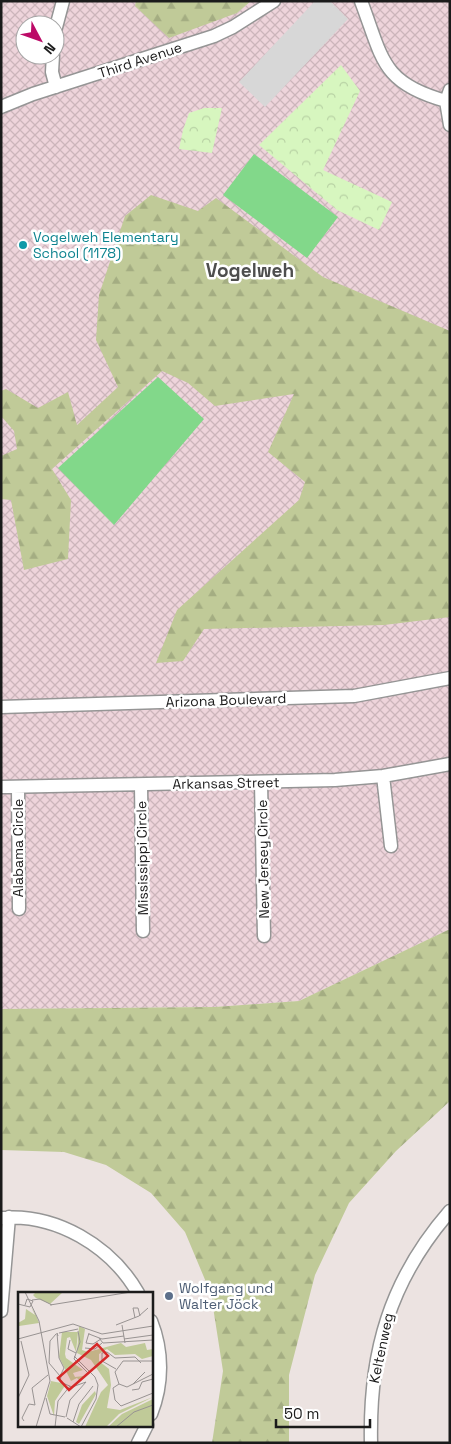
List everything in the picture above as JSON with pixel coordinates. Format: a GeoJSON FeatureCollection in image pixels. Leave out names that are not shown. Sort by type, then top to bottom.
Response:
{"type":"FeatureCollection","features":[{"type":"Feature","properties":{"kind":"street"},"geometry":{"type":"LineString","coordinates":[[59,15],[63,1]]}},
{"type":"Feature","properties":{"kind":"street","name":"Third Avenue"},"geometry":{"type":"LineString","coordinates":[[1,107],[16,100],[214,36],[233,27],[274,1]]}},
{"type":"Feature","properties":{"kind":"street"},"geometry":{"type":"LineString","coordinates":[[361,1],[382,56],[391,72],[404,85],[420,94],[448,95],[450,125]]}},
{"type":"Feature","properties":{"kind":"street"},"geometry":{"type":"LineString","coordinates":[[52,65],[56,87]]}},
{"type":"Feature","properties":{"kind":"street","name":"Arizona Boulevard"},"geometry":{"type":"LineString","coordinates":[[1,708],[354,696],[450,678]]}},
{"type":"Feature","properties":{"kind":"street","name":"Arkansas Street"},"geometry":{"type":"LineString","coordinates":[[1,788],[261,782],[383,776],[450,764]]}},
{"type":"Feature","properties":{"kind":"street"},"geometry":{"type":"LineString","coordinates":[[383,776],[391,846]]}},
{"type":"Feature","properties":{"kind":"street","name":"New Jersey Circle"},"geometry":{"type":"LineString","coordinates":[[261,782],[264,936]]}},
{"type":"Feature","properties":{"kind":"street","name":"Mississippi Circle"},"geometry":{"type":"LineString","coordinates":[[140,785],[143,931]]}},
{"type":"Feature","properties":{"kind":"street","name":"Alabama Circle"},"geometry":{"type":"LineString","coordinates":[[18,788],[19,909]]}},
{"type":"Feature","properties":{"kind":"street","name":"Keltenweg"},"geometry":{"type":"LineString","coordinates":[[371,1443],[372,1387],[383,1326],[405,1274],[434,1230],[450,1211]]}},
{"type":"Feature","properties":{"kind":"street"},"geometry":{"type":"LineString","coordinates":[[1,1311],[5,1217],[48,1223],[85,1239],[116,1262],[137,1292]]}},
{"type":"Feature","properties":{"kind":"street"},"geometry":{"type":"LineString","coordinates":[[152,1325],[159,1349],[160,1368],[159,1386],[152,1410]]}},
{"type":"Feature","properties":{"kind":"street"},"geometry":{"type":"LineString","coordinates":[[138,1443],[146,1426]]}},
{"type":"Feature","properties":{"kind":"shaded area"},"geometry":{"type":"Polygon","coordinates":[[[1,1],[136,1],[135,6],[237,13],[251,1],[450,1],[450,929],[299,1001],[215,1007],[1,1009],[1,1]]]}},
{"type":"Feature","properties":{"kind":"shaded area"},"geometry":{"type":"Polygon","coordinates":[[[315,1],[330,1],[348,19],[265,107],[239,82],[315,1]]]}},
{"type":"Feature","properties":{"kind":"green space"},"geometry":{"type":"Polygon","coordinates":[[[136,1],[251,1],[237,13],[169,38],[135,6],[136,1]]]}},
{"type":"Feature","properties":{"kind":"green space"},"geometry":{"type":"Polygon","coordinates":[[[341,65],[360,91],[323,170],[392,202],[379,230],[337,210],[259,145],[341,65]]]}},
{"type":"Feature","properties":{"kind":"green space"},"geometry":{"type":"Polygon","coordinates":[[[204,108],[222,108],[212,153],[179,149],[189,113],[204,108]]]}},
{"type":"Feature","properties":{"kind":"green space"},"geometry":{"type":"Polygon","coordinates":[[[254,154],[338,217],[307,258],[223,195],[254,154]]]}},
{"type":"Feature","properties":{"kind":"green space"},"geometry":{"type":"Polygon","coordinates":[[[151,195],[198,211],[216,198],[323,277],[450,331],[450,617],[384,625],[204,629],[183,661],[156,663],[177,610],[299,500],[305,482],[268,452],[294,394],[215,406],[188,383],[162,371],[52,469],[71,500],[68,559],[24,570],[11,500],[1,499],[1,456],[17,449],[14,431],[1,416],[1,391],[6,389],[38,408],[68,392],[77,425],[118,387],[96,340],[99,295],[125,216],[151,195]]]}},
{"type":"Feature","properties":{"kind":"green space"},"geometry":{"type":"Polygon","coordinates":[[[158,377],[204,419],[114,525],[58,468],[158,377]]]}},
{"type":"Feature","properties":{"kind":"green space"},"geometry":{"type":"Polygon","coordinates":[[[450,929],[450,1101],[396,1151],[349,1203],[315,1275],[289,1375],[289,1443],[212,1443],[223,1371],[211,1294],[185,1232],[151,1193],[106,1165],[64,1152],[1,1150],[1,1009],[215,1007],[299,1001],[450,929]]]}},
{"type":"Feature","properties":{"kind":"place","name":"Vogelweh Elementary School (1178)"},"geometry":{"type":"Point","coordinates":[23,245]}},
{"type":"Feature","properties":{"kind":"place","name":"Wolfgang und Walter Jöck"},"geometry":{"type":"Point","coordinates":[169,1296]}},
{"type":"Feature","properties":{"kind":"district","name":"Vogelweh"},"geometry":{"type":"Point","coordinates":[250,270]}}]}
